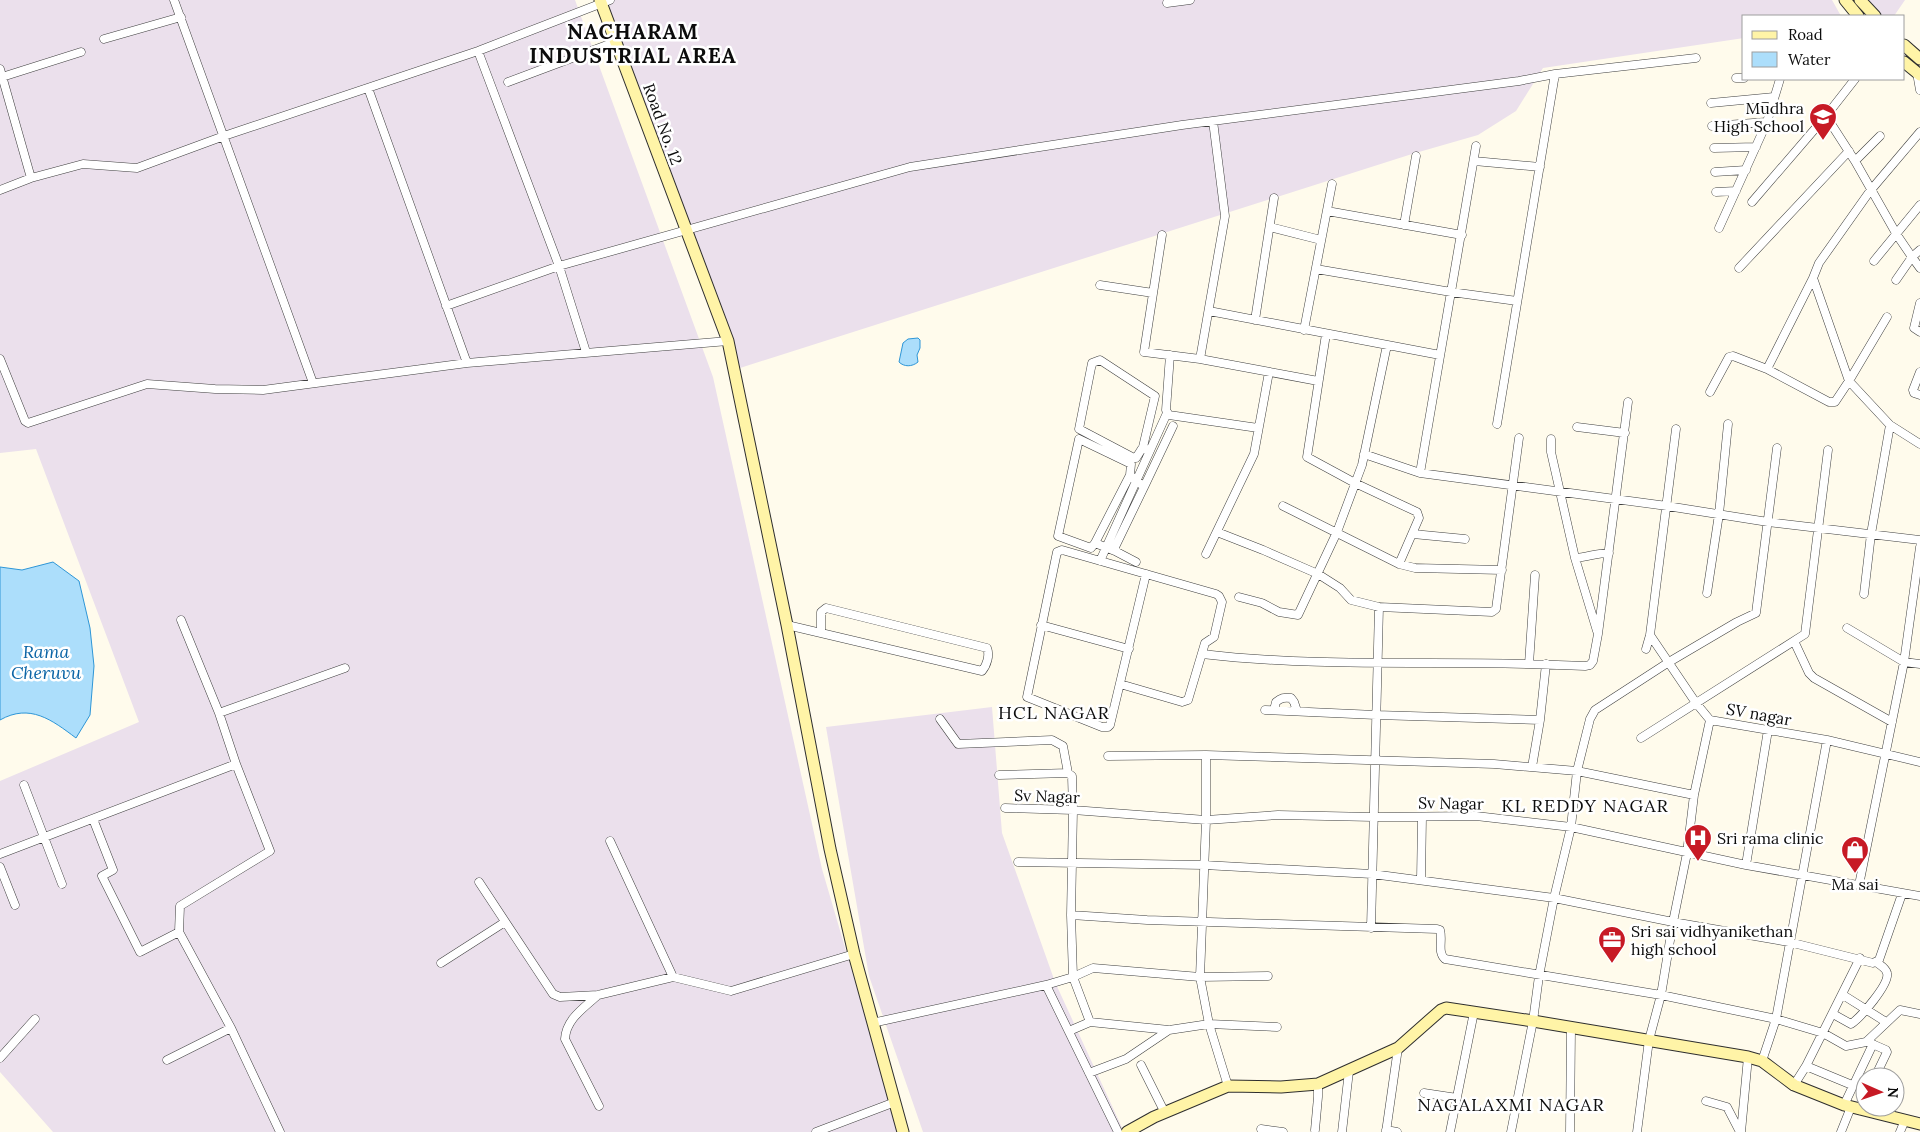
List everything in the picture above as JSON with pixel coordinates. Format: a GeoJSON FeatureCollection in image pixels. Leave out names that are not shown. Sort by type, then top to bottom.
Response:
{"type":"FeatureCollection","features":[{"type":"Feature","properties":{"kind":"street"},"geometry":{"type":"LineString","coordinates":[[174,0],[313,383]]}},
{"type":"Feature","properties":{"kind":"street"},"geometry":{"type":"LineString","coordinates":[[1167,3],[1190,0]]}},
{"type":"Feature","properties":{"kind":"street"},"geometry":{"type":"LineString","coordinates":[[1845,0],[1857,15]]}},
{"type":"Feature","properties":{"kind":"street"},"geometry":{"type":"LineString","coordinates":[[1860,0],[1874,15]]}},
{"type":"Feature","properties":{"kind":"street"},"geometry":{"type":"LineString","coordinates":[[0,190],[31,178],[83,164],[137,168],[224,136],[478,51],[604,1]]}},
{"type":"Feature","properties":{"kind":"street","name":"Road No. 12"},"geometry":{"type":"LineString","coordinates":[[604,1],[615,42],[728,341],[787,624],[830,849],[854,954],[903,1132]]}},
{"type":"Feature","properties":{"kind":"street"},"geometry":{"type":"LineString","coordinates":[[104,39],[180,17]]}},
{"type":"Feature","properties":{"kind":"street"},"geometry":{"type":"LineString","coordinates":[[508,82],[615,42]]}},
{"type":"Feature","properties":{"kind":"street"},"geometry":{"type":"LineString","coordinates":[[1905,47],[1920,59]]}},
{"type":"Feature","properties":{"kind":"street"},"geometry":{"type":"LineString","coordinates":[[478,51],[559,266],[586,352]]}},
{"type":"Feature","properties":{"kind":"street"},"geometry":{"type":"LineString","coordinates":[[31,178],[1,73],[81,52]]}},
{"type":"Feature","properties":{"kind":"street"},"geometry":{"type":"LineString","coordinates":[[446,306],[559,266],[910,167],[1214,121],[1519,81],[1555,74],[1696,58]]}},
{"type":"Feature","properties":{"kind":"street"},"geometry":{"type":"LineString","coordinates":[[1905,63],[1919,74],[1920,90]]}},
{"type":"Feature","properties":{"kind":"street"},"geometry":{"type":"LineString","coordinates":[[1497,424],[1555,74]]}},
{"type":"Feature","properties":{"kind":"street"},"geometry":{"type":"LineString","coordinates":[[1720,228],[1767,122],[1780,80]]}},
{"type":"Feature","properties":{"kind":"street"},"geometry":{"type":"LineString","coordinates":[[1752,202],[1854,80]]}},
{"type":"Feature","properties":{"kind":"street"},"geometry":{"type":"LineString","coordinates":[[368,88],[467,363]]}},
{"type":"Feature","properties":{"kind":"street"},"geometry":{"type":"LineString","coordinates":[[1711,103],[1774,97]]}},
{"type":"Feature","properties":{"kind":"street"},"geometry":{"type":"LineString","coordinates":[[1826,116],[1855,161],[1870,191],[1897,235],[1920,268]]}},
{"type":"Feature","properties":{"kind":"street"},"geometry":{"type":"LineString","coordinates":[[1200,359],[1225,216],[1214,121]]}},
{"type":"Feature","properties":{"kind":"street"},"geometry":{"type":"LineString","coordinates":[[1712,126],[1767,122]]}},
{"type":"Feature","properties":{"kind":"street"},"geometry":{"type":"LineString","coordinates":[[1767,370],[1819,263],[1870,191],[1920,132]]}},
{"type":"Feature","properties":{"kind":"street"},"geometry":{"type":"LineString","coordinates":[[1855,161],[1880,136]]}},
{"type":"Feature","properties":{"kind":"street"},"geometry":{"type":"LineString","coordinates":[[1420,473],[1476,146]]}},
{"type":"Feature","properties":{"kind":"street"},"geometry":{"type":"LineString","coordinates":[[1714,148],[1756,147]]}},
{"type":"Feature","properties":{"kind":"street"},"geometry":{"type":"LineString","coordinates":[[1739,268],[1849,151]]}},
{"type":"Feature","properties":{"kind":"street"},"geometry":{"type":"LineString","coordinates":[[1404,224],[1416,156]]}},
{"type":"Feature","properties":{"kind":"street"},"geometry":{"type":"LineString","coordinates":[[1474,161],[1540,167]]}},
{"type":"Feature","properties":{"kind":"street"},"geometry":{"type":"LineString","coordinates":[[1714,172],[1746,170]]}},
{"type":"Feature","properties":{"kind":"street"},"geometry":{"type":"LineString","coordinates":[[1304,330],[1332,184]]}},
{"type":"Feature","properties":{"kind":"street"},"geometry":{"type":"LineString","coordinates":[[1716,192],[1736,191]]}},
{"type":"Feature","properties":{"kind":"street"},"geometry":{"type":"LineString","coordinates":[[1255,320],[1274,198]]}},
{"type":"Feature","properties":{"kind":"street"},"geometry":{"type":"LineString","coordinates":[[1874,261],[1920,206]]}},
{"type":"Feature","properties":{"kind":"street"},"geometry":{"type":"LineString","coordinates":[[1327,211],[1462,235]]}},
{"type":"Feature","properties":{"kind":"street"},"geometry":{"type":"LineString","coordinates":[[1270,227],[1322,240]]}},
{"type":"Feature","properties":{"kind":"street"},"geometry":{"type":"LineString","coordinates":[[1162,235],[1144,352],[1200,359],[1318,380]]}},
{"type":"Feature","properties":{"kind":"street"},"geometry":{"type":"LineString","coordinates":[[1896,280],[1912,257],[1920,250]]}},
{"type":"Feature","properties":{"kind":"street"},"geometry":{"type":"LineString","coordinates":[[1316,269],[1517,301]]}},
{"type":"Feature","properties":{"kind":"street"},"geometry":{"type":"LineString","coordinates":[[1813,278],[1849,381],[1890,425],[1920,444]]}},
{"type":"Feature","properties":{"kind":"street"},"geometry":{"type":"LineString","coordinates":[[1100,285],[1154,293]]}},
{"type":"Feature","properties":{"kind":"street"},"geometry":{"type":"LineString","coordinates":[[1920,303],[1914,328],[1920,332]]}},
{"type":"Feature","properties":{"kind":"street"},"geometry":{"type":"LineString","coordinates":[[1209,311],[1440,355]]}},
{"type":"Feature","properties":{"kind":"street"},"geometry":{"type":"LineString","coordinates":[[1710,392],[1729,357],[1739,357],[1832,403],[1835,402],[1887,317]]}},
{"type":"Feature","properties":{"kind":"street"},"geometry":{"type":"LineString","coordinates":[[1326,334],[1307,457],[1355,483],[1417,512],[1419,518],[1399,564]]}},
{"type":"Feature","properties":{"kind":"street"},"geometry":{"type":"LineString","coordinates":[[0,360],[25,421],[28,423],[147,384],[263,390],[467,363],[728,341]]}},
{"type":"Feature","properties":{"kind":"street"},"geometry":{"type":"LineString","coordinates":[[1239,597],[1262,603],[1278,612],[1298,615],[1337,532],[1355,483],[1364,454],[1387,345]]}},
{"type":"Feature","properties":{"kind":"street"},"geometry":{"type":"LineString","coordinates":[[1100,561],[1133,477],[1146,449],[1167,413],[1170,356]]}},
{"type":"Feature","properties":{"kind":"street"},"geometry":{"type":"LineString","coordinates":[[1100,360],[1155,396],[1146,449],[1134,458],[1079,429],[1092,364],[1100,360]]}},
{"type":"Feature","properties":{"kind":"street"},"geometry":{"type":"LineString","coordinates":[[1206,554],[1254,454],[1269,372]]}},
{"type":"Feature","properties":{"kind":"street"},"geometry":{"type":"LineString","coordinates":[[1920,372],[1913,390],[1914,393],[1920,395]]}},
{"type":"Feature","properties":{"kind":"street"},"geometry":{"type":"LineString","coordinates":[[1202,654],[1228,658],[1378,664],[1590,665],[1593,661],[1598,634],[1617,500],[1628,402]]}},
{"type":"Feature","properties":{"kind":"street"},"geometry":{"type":"LineString","coordinates":[[1167,413],[1172,416],[1258,428]]}},
{"type":"Feature","properties":{"kind":"street"},"geometry":{"type":"LineString","coordinates":[[1707,593],[1719,514],[1728,424]]}},
{"type":"Feature","properties":{"kind":"street"},"geometry":{"type":"LineString","coordinates":[[1864,594],[1871,534],[1890,425]]}},
{"type":"Feature","properties":{"kind":"street"},"geometry":{"type":"LineString","coordinates":[[1114,551],[1173,426]]}},
{"type":"Feature","properties":{"kind":"street"},"geometry":{"type":"LineString","coordinates":[[1577,427],[1625,433]]}},
{"type":"Feature","properties":{"kind":"street"},"geometry":{"type":"LineString","coordinates":[[1646,649],[1650,634],[1676,429]]}},
{"type":"Feature","properties":{"kind":"street"},"geometry":{"type":"LineString","coordinates":[[1217,532],[1318,574],[1340,588],[1351,600],[1379,607],[1492,612],[1496,609],[1519,438]]}},
{"type":"Feature","properties":{"kind":"street"},"geometry":{"type":"LineString","coordinates":[[1079,439],[1131,464],[1133,477],[1091,548],[1058,536],[1079,439]]}},
{"type":"Feature","properties":{"kind":"street"},"geometry":{"type":"LineString","coordinates":[[1551,439],[1551,452],[1575,558],[1598,634]]}},
{"type":"Feature","properties":{"kind":"street"},"geometry":{"type":"LineString","coordinates":[[1511,1132],[1533,1021],[1539,976],[1554,898],[1570,827],[1577,771],[1590,719],[1595,710],[1669,662],[1756,613],[1777,448]]}},
{"type":"Feature","properties":{"kind":"street"},"geometry":{"type":"LineString","coordinates":[[1642,738],[1802,636],[1806,630],[1828,450]]}},
{"type":"Feature","properties":{"kind":"street"},"geometry":{"type":"LineString","coordinates":[[1364,454],[1420,473],[1561,491],[1768,522],[1920,540]]}},
{"type":"Feature","properties":{"kind":"street"},"geometry":{"type":"LineString","coordinates":[[1133,477],[1144,487]]}},
{"type":"Feature","properties":{"kind":"street"},"geometry":{"type":"LineString","coordinates":[[1283,506],[1399,564],[1415,568],[1502,570]]}},
{"type":"Feature","properties":{"kind":"street"},"geometry":{"type":"LineString","coordinates":[[1413,534],[1465,539]]}},
{"type":"Feature","properties":{"kind":"street"},"geometry":{"type":"LineString","coordinates":[[1095,543],[1136,562]]}},
{"type":"Feature","properties":{"kind":"street"},"geometry":{"type":"LineString","coordinates":[[1860,885],[1904,662],[1920,547]]}},
{"type":"Feature","properties":{"kind":"street"},"geometry":{"type":"LineString","coordinates":[[1120,684],[1182,702],[1186,701],[1190,695],[1205,643],[1214,637],[1222,602],[1220,596],[1146,574],[1062,550],[1057,552],[1027,696],[1102,726],[1108,727],[1110,725],[1146,574]]}},
{"type":"Feature","properties":{"kind":"street"},"geometry":{"type":"LineString","coordinates":[[1575,558],[1591,557],[1596,553],[1609,553]]}},
{"type":"Feature","properties":{"kind":"street"},"geometry":{"type":"LineString","coordinates":[[1528,664],[1534,575]]}},
{"type":"Feature","properties":{"kind":"street"},"geometry":{"type":"LineString","coordinates":[[1371,928],[1379,607]]}},
{"type":"Feature","properties":{"kind":"street"},"geometry":{"type":"LineString","coordinates":[[787,624],[982,671],[985,668],[989,654],[987,648],[826,608],[821,612],[821,632]]}},
{"type":"Feature","properties":{"kind":"street"},"geometry":{"type":"LineString","coordinates":[[181,620],[219,712],[236,764],[270,851],[180,906],[179,932],[231,1028],[280,1132]]}},
{"type":"Feature","properties":{"kind":"street"},"geometry":{"type":"LineString","coordinates":[[1041,625],[1128,649]]}},
{"type":"Feature","properties":{"kind":"street"},"geometry":{"type":"LineString","coordinates":[[1848,628],[1904,662],[1920,664]]}},
{"type":"Feature","properties":{"kind":"street"},"geometry":{"type":"LineString","coordinates":[[1650,634],[1696,703],[1710,720]]}},
{"type":"Feature","properties":{"kind":"street"},"geometry":{"type":"LineString","coordinates":[[1794,641],[1809,673],[1814,678],[1892,722]]}},
{"type":"Feature","properties":{"kind":"street"},"geometry":{"type":"LineString","coordinates":[[1532,767],[1540,720],[1546,664]]}},
{"type":"Feature","properties":{"kind":"street"},"geometry":{"type":"LineString","coordinates":[[219,712],[344,668]]}},
{"type":"Feature","properties":{"kind":"street"},"geometry":{"type":"LineString","coordinates":[[1274,710],[1276,702],[1286,697],[1291,698],[1294,702],[1297,712]]}},
{"type":"Feature","properties":{"kind":"street"},"geometry":{"type":"LineString","coordinates":[[1265,710],[1540,720]]}},
{"type":"Feature","properties":{"kind":"street"},"geometry":{"type":"LineString","coordinates":[[940,719],[958,744],[1052,740],[1063,746],[1068,773],[1072,776],[1071,916],[1073,977],[1090,1022]]}},
{"type":"Feature","properties":{"kind":"street","name":"SV nagar"},"geometry":{"type":"LineString","coordinates":[[1637,1132],[1650,1040],[1661,996],[1686,853],[1694,795],[1710,720],[1827,740],[1920,762]]}},
{"type":"Feature","properties":{"kind":"street"},"geometry":{"type":"LineString","coordinates":[[1746,865],[1768,730]]}},
{"type":"Feature","properties":{"kind":"street"},"geometry":{"type":"LineString","coordinates":[[1762,1060],[1776,1019],[1827,740]]}},
{"type":"Feature","properties":{"kind":"street"},"geometry":{"type":"LineString","coordinates":[[1108,756],[1206,755],[1494,764],[1577,771],[1694,795]]}},
{"type":"Feature","properties":{"kind":"street"},"geometry":{"type":"LineString","coordinates":[[1206,755],[1206,820],[1200,977],[1209,1024],[1228,1086]]}},
{"type":"Feature","properties":{"kind":"street"},"geometry":{"type":"LineString","coordinates":[[0,854],[236,764]]}},
{"type":"Feature","properties":{"kind":"street"},"geometry":{"type":"LineString","coordinates":[[999,775],[1068,773]]}},
{"type":"Feature","properties":{"kind":"street"},"geometry":{"type":"LineString","coordinates":[[24,785],[62,884]]}},
{"type":"Feature","properties":{"kind":"street","name":"Sv Nagar"},"geometry":{"type":"LineString","coordinates":[[1005,808],[1073,810],[1206,820],[1278,815],[1373,817],[1476,816],[1570,827],[1746,865],[1920,896]]}},
{"type":"Feature","properties":{"kind":"street"},"geometry":{"type":"LineString","coordinates":[[1421,880],[1422,817]]}},
{"type":"Feature","properties":{"kind":"street"},"geometry":{"type":"LineString","coordinates":[[93,819],[114,870],[102,876],[140,952],[179,932]]}},
{"type":"Feature","properties":{"kind":"street"},"geometry":{"type":"LineString","coordinates":[[610,841],[673,977]]}},
{"type":"Feature","properties":{"kind":"street"},"geometry":{"type":"LineString","coordinates":[[1018,862],[1204,865],[1372,874],[1421,880],[1554,898],[1673,922],[1789,942],[1860,958],[1873,963],[1876,962],[1886,971],[1886,983],[1867,1009],[1852,1024],[1833,1014]]}},
{"type":"Feature","properties":{"kind":"street"},"geometry":{"type":"LineString","coordinates":[[0,867],[15,905]]}},
{"type":"Feature","properties":{"kind":"street"},"geometry":{"type":"LineString","coordinates":[[479,882],[553,994],[560,997],[598,995],[673,977],[731,991],[854,954]]}},
{"type":"Feature","properties":{"kind":"street"},"geometry":{"type":"LineString","coordinates":[[1876,962],[1879,960],[1902,894]]}},
{"type":"Feature","properties":{"kind":"street"},"geometry":{"type":"LineString","coordinates":[[1071,916],[1437,929],[1442,934],[1440,953],[1445,959],[1661,996],[1776,1019],[1823,1033],[1846,1046],[1870,1043],[1886,1050],[1887,1052],[1880,1067]]}},
{"type":"Feature","properties":{"kind":"street"},"geometry":{"type":"LineString","coordinates":[[441,963],[505,922]]}},
{"type":"Feature","properties":{"kind":"street"},"geometry":{"type":"LineString","coordinates":[[1794,1085],[1806,1066],[1860,958]]}},
{"type":"Feature","properties":{"kind":"street"},"geometry":{"type":"LineString","coordinates":[[872,1023],[1046,985],[1073,977],[1093,968],[1200,977],[1268,976]]}},
{"type":"Feature","properties":{"kind":"street"},"geometry":{"type":"LineString","coordinates":[[1046,985],[1118,1132]]}},
{"type":"Feature","properties":{"kind":"street"},"geometry":{"type":"LineString","coordinates":[[598,995],[570,1022],[566,1029],[565,1039],[599,1106]]}},
{"type":"Feature","properties":{"kind":"street"},"geometry":{"type":"LineString","coordinates":[[1842,995],[1886,1022]]}},
{"type":"Feature","properties":{"kind":"street"},"geometry":{"type":"LineString","coordinates":[[1129,1132],[1165,1112],[1228,1086],[1281,1087],[1318,1084],[1398,1048],[1441,1010],[1474,1012],[1533,1021],[1762,1060],[1794,1085],[1851,1107],[1920,1124]]}},
{"type":"Feature","properties":{"kind":"street"},"geometry":{"type":"LineString","coordinates":[[1841,1132],[1851,1107],[1852,1085],[1870,1043],[1886,1022],[1900,1010],[1920,1014]]}},
{"type":"Feature","properties":{"kind":"street"},"geometry":{"type":"LineString","coordinates":[[1450,1132],[1474,1012]]}},
{"type":"Feature","properties":{"kind":"street"},"geometry":{"type":"LineString","coordinates":[[0,1058],[35,1019]]}},
{"type":"Feature","properties":{"kind":"street"},"geometry":{"type":"LineString","coordinates":[[1069,1031],[1090,1022],[1169,1030],[1209,1024],[1277,1027]]}},
{"type":"Feature","properties":{"kind":"street"},"geometry":{"type":"LineString","coordinates":[[166,1060],[231,1028]]}},
{"type":"Feature","properties":{"kind":"street"},"geometry":{"type":"LineString","coordinates":[[1570,1132],[1571,1028]]}},
{"type":"Feature","properties":{"kind":"street"},"geometry":{"type":"LineString","coordinates":[[1089,1073],[1126,1059],[1169,1030]]}},
{"type":"Feature","properties":{"kind":"street"},"geometry":{"type":"LineString","coordinates":[[1397,1132],[1386,1131],[1398,1048]]}},
{"type":"Feature","properties":{"kind":"street"},"geometry":{"type":"LineString","coordinates":[[1741,1132],[1748,1057]]}},
{"type":"Feature","properties":{"kind":"street"},"geometry":{"type":"LineString","coordinates":[[1141,1065],[1165,1112]]}},
{"type":"Feature","properties":{"kind":"street"},"geometry":{"type":"LineString","coordinates":[[1806,1066],[1852,1085]]}},
{"type":"Feature","properties":{"kind":"street"},"geometry":{"type":"LineString","coordinates":[[1342,1132],[1349,1071]]}},
{"type":"Feature","properties":{"kind":"street"},"geometry":{"type":"LineString","coordinates":[[1315,1130],[1318,1084]]}},
{"type":"Feature","properties":{"kind":"street"},"geometry":{"type":"LineString","coordinates":[[1424,1093],[1457,1098]]}},
{"type":"Feature","properties":{"kind":"street"},"geometry":{"type":"LineString","coordinates":[[1706,1101],[1727,1107],[1741,1132]]}},
{"type":"Feature","properties":{"kind":"street"},"geometry":{"type":"LineString","coordinates":[[816,1132],[894,1102]]}},
{"type":"Feature","properties":{"kind":"street"},"geometry":{"type":"LineString","coordinates":[[1851,1107],[1855,1104]]}},
{"type":"Feature","properties":{"kind":"street"},"geometry":{"type":"LineString","coordinates":[[1900,1132],[1905,1120]]}},
{"type":"Feature","properties":{"kind":"street"},"geometry":{"type":"LineString","coordinates":[[1262,1129],[1284,1132]]}},
{"type":"Feature","properties":{"kind":"shaded area"},"geometry":{"type":"Polygon","coordinates":[[[0,0],[575,0],[713,377],[822,869],[899,1132],[53,1132],[0,1072],[0,781],[139,722],[36,449],[0,453],[0,0]]]}},
{"type":"Feature","properties":{"kind":"shaded area"},"geometry":{"type":"Polygon","coordinates":[[[603,0],[1832,0],[1840,15],[1742,15],[1742,38],[1543,68],[1516,111],[1478,135],[1412,154],[740,368],[603,0]]]}},
{"type":"Feature","properties":{"kind":"shaded area"},"geometry":{"type":"Polygon","coordinates":[[[1865,0],[1905,0],[1895,15],[1875,15],[1865,0]]]}},
{"type":"Feature","properties":{"kind":"shaded area"},"geometry":{"type":"Polygon","coordinates":[[[992,707],[1002,833],[1055,982],[1124,1132],[923,1132],[869,976],[826,727],[992,707]]]}},
{"type":"Feature","properties":{"kind":"water"},"geometry":{"type":"Polygon","coordinates":[[[918,338],[920,340],[920,348],[917,355],[918,362],[911,366],[901,364],[899,362],[903,343],[908,339],[918,338]]]}},
{"type":"Feature","properties":{"kind":"water","name":"Rama Cheruvu"},"geometry":{"type":"Polygon","coordinates":[[[53,562],[79,581],[90,628],[94,666],[90,715],[76,738],[49,720],[31,713],[11,715],[0,720],[0,567],[22,570],[53,562]]]}},
{"type":"Feature","properties":{"kind":"place","name":"Mudhra High School"},"geometry":{"type":"Point","coordinates":[1823,141]}},
{"type":"Feature","properties":{"kind":"place","name":"Sri rama clinic"},"geometry":{"type":"Point","coordinates":[1698,862]}},
{"type":"Feature","properties":{"kind":"place","name":"Ma sai"},"geometry":{"type":"Point","coordinates":[1855,874]}},
{"type":"Feature","properties":{"kind":"place","name":"Sri sai vidhyanikethan high school"},"geometry":{"type":"Point","coordinates":[1612,964]}},
{"type":"Feature","properties":{"kind":"district","name":"NACHARAM INDUSTRIAL AREA"},"geometry":{"type":"Point","coordinates":[633,43]}},
{"type":"Feature","properties":{"kind":"district","name":"HCL NAGAR"},"geometry":{"type":"Point","coordinates":[1054,712]}},
{"type":"Feature","properties":{"kind":"district","name":"KL REDDY NAGAR"},"geometry":{"type":"Point","coordinates":[1585,805]}},
{"type":"Feature","properties":{"kind":"district","name":"NAGALAXMI NAGAR"},"geometry":{"type":"Point","coordinates":[1511,1104]}}]}
